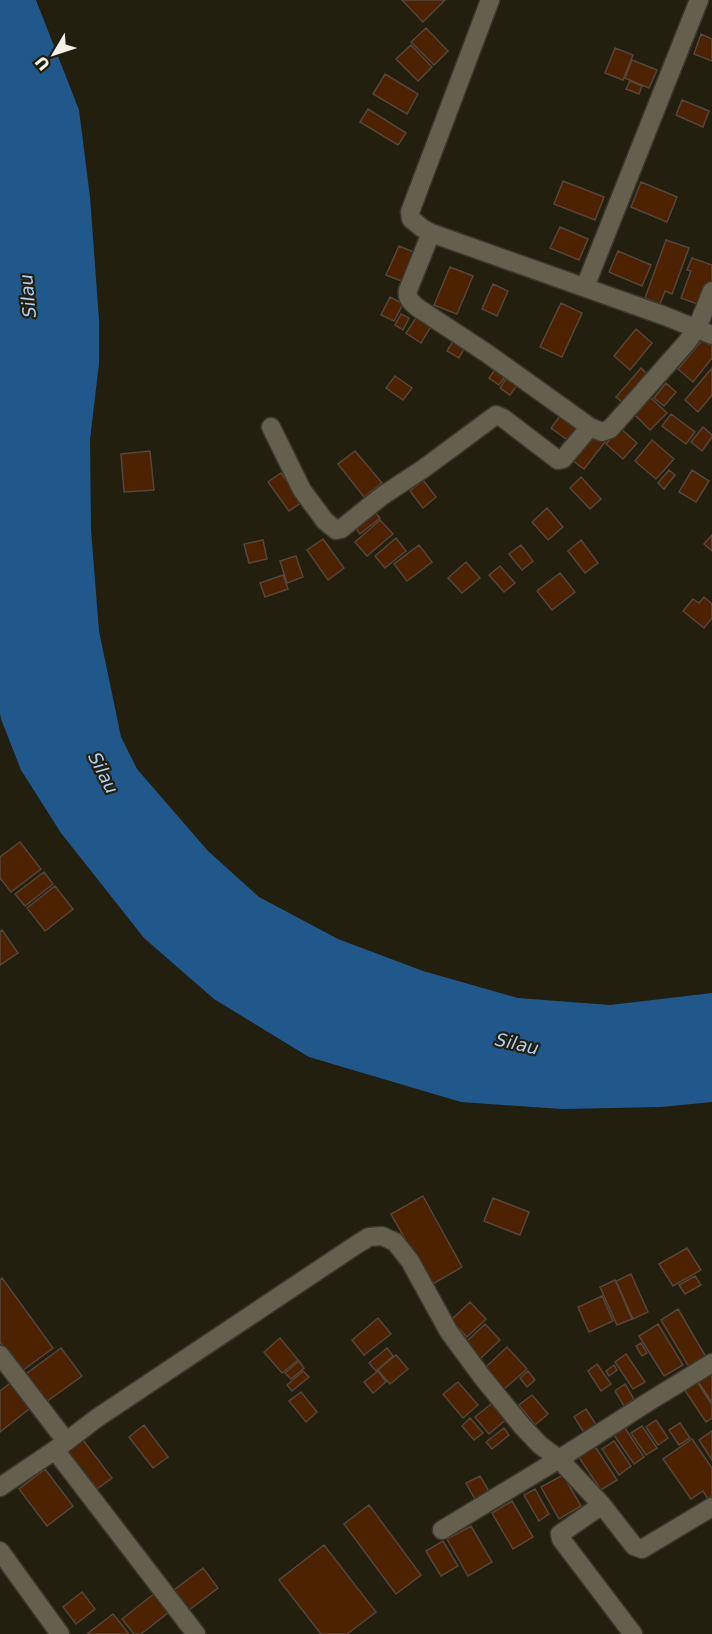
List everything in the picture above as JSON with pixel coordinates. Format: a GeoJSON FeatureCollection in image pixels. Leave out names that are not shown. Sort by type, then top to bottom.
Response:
{"type":"FeatureCollection","features":[{"type":"Feature","properties":{"kind":"street"},"geometry":{"type":"LineString","coordinates":[[490,0],[410,212],[411,219],[431,233],[705,332]]}},
{"type":"Feature","properties":{"kind":"street"},"geometry":{"type":"LineString","coordinates":[[585,287],[699,0]]}},
{"type":"Feature","properties":{"kind":"street"},"geometry":{"type":"LineString","coordinates":[[431,233],[408,290],[411,302],[590,427],[602,432],[610,429],[705,332],[712,291]]}},
{"type":"Feature","properties":{"kind":"street"},"geometry":{"type":"LineString","coordinates":[[271,427],[302,490],[325,521],[336,530],[496,415],[558,460],[563,459],[590,427]]}},
{"type":"Feature","properties":{"kind":"street"},"geometry":{"type":"LineString","coordinates":[[0,1488],[107,1412],[356,1245],[369,1237],[382,1236],[395,1242],[410,1261],[449,1332],[522,1426],[540,1445],[559,1459],[602,1505],[634,1546],[642,1549],[712,1507]]}},
{"type":"Feature","properties":{"kind":"street"},"geometry":{"type":"LineString","coordinates":[[0,1355],[61,1446],[196,1634]]}},
{"type":"Feature","properties":{"kind":"street"},"geometry":{"type":"LineString","coordinates":[[442,1530],[712,1363]]}},
{"type":"Feature","properties":{"kind":"street"},"geometry":{"type":"LineString","coordinates":[[602,1505],[560,1536],[630,1633]]}},
{"type":"Feature","properties":{"kind":"street"},"geometry":{"type":"LineString","coordinates":[[0,1551],[60,1634]]}},
{"type":"Feature","properties":{"kind":"water","name":"Silau"},"geometry":{"type":"Polygon","coordinates":[[[0,0],[36,0],[79,110],[90,197],[99,320],[99,363],[90,440],[91,530],[99,631],[121,737],[137,769],[208,851],[259,897],[338,939],[423,971],[518,998],[610,1005],[712,993],[712,1102],[661,1107],[562,1109],[461,1102],[309,1057],[214,999],[144,938],[61,833],[21,770],[0,713],[0,0]]]}},
{"type":"Feature","properties":{"kind":"building"},"geometry":{"type":"Polygon","coordinates":[[[402,0],[445,0],[423,22],[402,0]]]}},
{"type":"Feature","properties":{"kind":"building"},"geometry":{"type":"Polygon","coordinates":[[[426,28],[448,51],[434,65],[411,42],[426,28]]]}},
{"type":"Feature","properties":{"kind":"building"},"geometry":{"type":"Polygon","coordinates":[[[701,34],[712,39],[712,61],[694,54],[701,34]]]}},
{"type":"Feature","properties":{"kind":"building"},"geometry":{"type":"Polygon","coordinates":[[[411,45],[432,67],[418,81],[396,59],[411,45]]]}},
{"type":"Feature","properties":{"kind":"building"},"geometry":{"type":"Polygon","coordinates":[[[615,48],[633,55],[623,80],[605,73],[615,48]]]}},
{"type":"Feature","properties":{"kind":"building"},"geometry":{"type":"Polygon","coordinates":[[[632,60],[657,70],[649,88],[625,78],[632,60]]]}},
{"type":"Feature","properties":{"kind":"building"},"geometry":{"type":"Polygon","coordinates":[[[385,74],[418,94],[407,114],[373,94],[385,74]]]}},
{"type":"Feature","properties":{"kind":"building"},"geometry":{"type":"Polygon","coordinates":[[[630,81],[642,86],[639,94],[626,89],[630,81]]]}},
{"type":"Feature","properties":{"kind":"building"},"geometry":{"type":"Polygon","coordinates":[[[682,100],[709,111],[703,127],[676,115],[682,100]]]}},
{"type":"Feature","properties":{"kind":"building"},"geometry":{"type":"Polygon","coordinates":[[[368,109],[406,133],[398,145],[360,122],[368,109]]]}},
{"type":"Feature","properties":{"kind":"building"},"geometry":{"type":"Polygon","coordinates":[[[563,181],[604,197],[595,220],[554,204],[563,181]]]}},
{"type":"Feature","properties":{"kind":"building"},"geometry":{"type":"Polygon","coordinates":[[[641,182],[677,197],[667,222],[631,207],[641,182]]]}},
{"type":"Feature","properties":{"kind":"building"},"geometry":{"type":"Polygon","coordinates":[[[560,227],[588,239],[579,260],[550,248],[560,227]]]}},
{"type":"Feature","properties":{"kind":"building"},"geometry":{"type":"Polygon","coordinates":[[[666,240],[689,248],[672,294],[665,291],[660,304],[645,298],[666,240]]]}},
{"type":"Feature","properties":{"kind":"building"},"geometry":{"type":"Polygon","coordinates":[[[399,246],[416,253],[404,282],[386,275],[399,246]]]}},
{"type":"Feature","properties":{"kind":"building"},"geometry":{"type":"Polygon","coordinates":[[[618,251],[651,265],[642,286],[609,272],[618,251]]]}},
{"type":"Feature","properties":{"kind":"building"},"geometry":{"type":"Polygon","coordinates":[[[692,258],[712,265],[712,283],[703,306],[681,298],[691,271],[687,270],[692,258]]]}},
{"type":"Feature","properties":{"kind":"building"},"geometry":{"type":"Polygon","coordinates":[[[450,267],[473,276],[457,314],[434,305],[450,267]]]}},
{"type":"Feature","properties":{"kind":"building"},"geometry":{"type":"Polygon","coordinates":[[[493,284],[508,291],[497,316],[482,309],[493,284]]]}},
{"type":"Feature","properties":{"kind":"building"},"geometry":{"type":"Polygon","coordinates":[[[390,297],[403,304],[394,321],[381,315],[390,297]]]}},
{"type":"Feature","properties":{"kind":"building"},"geometry":{"type":"Polygon","coordinates":[[[561,303],[582,313],[562,357],[540,347],[561,303]]]}},
{"type":"Feature","properties":{"kind":"building"},"geometry":{"type":"Polygon","coordinates":[[[401,314],[409,318],[403,330],[395,325],[401,314]]]}},
{"type":"Feature","properties":{"kind":"building"},"geometry":{"type":"Polygon","coordinates":[[[418,315],[432,325],[421,343],[406,333],[418,315]]]}},
{"type":"Feature","properties":{"kind":"building"},"geometry":{"type":"Polygon","coordinates":[[[636,329],[652,343],[630,370],[614,356],[636,329]]]}},
{"type":"Feature","properties":{"kind":"building"},"geometry":{"type":"Polygon","coordinates":[[[455,338],[466,345],[459,358],[447,351],[455,338]]]}},
{"type":"Feature","properties":{"kind":"building"},"geometry":{"type":"Polygon","coordinates":[[[703,339],[712,346],[712,358],[693,382],[678,369],[703,339]]]}},
{"type":"Feature","properties":{"kind":"building"},"geometry":{"type":"Polygon","coordinates":[[[497,367],[507,374],[499,385],[489,378],[497,367]]]}},
{"type":"Feature","properties":{"kind":"building"},"geometry":{"type":"Polygon","coordinates":[[[641,368],[651,378],[627,406],[616,397],[641,368]]]}},
{"type":"Feature","properties":{"kind":"building"},"geometry":{"type":"Polygon","coordinates":[[[712,368],[712,395],[698,412],[685,400],[712,368]]]}},
{"type":"Feature","properties":{"kind":"building"},"geometry":{"type":"Polygon","coordinates":[[[509,374],[520,381],[510,395],[500,388],[509,374]]]}},
{"type":"Feature","properties":{"kind":"building"},"geometry":{"type":"Polygon","coordinates":[[[395,376],[412,388],[403,400],[386,388],[395,376]]]}},
{"type":"Feature","properties":{"kind":"building"},"geometry":{"type":"Polygon","coordinates":[[[666,383],[676,392],[664,406],[654,398],[666,383]]]}},
{"type":"Feature","properties":{"kind":"building"},"geometry":{"type":"Polygon","coordinates":[[[648,395],[667,413],[650,430],[632,412],[648,395]]]}},
{"type":"Feature","properties":{"kind":"building"},"geometry":{"type":"Polygon","coordinates":[[[563,412],[581,426],[569,441],[551,428],[563,412]]]}},
{"type":"Feature","properties":{"kind":"building"},"geometry":{"type":"Polygon","coordinates":[[[671,414],[695,432],[686,444],[662,426],[671,414]]]}},
{"type":"Feature","properties":{"kind":"building"},"geometry":{"type":"Polygon","coordinates":[[[703,427],[712,437],[702,451],[691,442],[703,427]]]}},
{"type":"Feature","properties":{"kind":"building"},"geometry":{"type":"Polygon","coordinates":[[[620,428],[637,443],[623,459],[606,444],[620,428]]]}},
{"type":"Feature","properties":{"kind":"building"},"geometry":{"type":"Polygon","coordinates":[[[593,432],[605,442],[584,469],[572,460],[593,432]]]}},
{"type":"Feature","properties":{"kind":"building"},"geometry":{"type":"Polygon","coordinates":[[[652,440],[674,459],[656,479],[635,461],[652,440]]]}},
{"type":"Feature","properties":{"kind":"building"},"geometry":{"type":"Polygon","coordinates":[[[150,451],[154,490],[124,492],[121,454],[150,451]]]}},
{"type":"Feature","properties":{"kind":"building"},"geometry":{"type":"Polygon","coordinates":[[[355,451],[382,483],[364,497],[338,464],[355,451]]]}},
{"type":"Feature","properties":{"kind":"building"},"geometry":{"type":"Polygon","coordinates":[[[669,470],[675,475],[664,489],[658,483],[669,470]]]}},
{"type":"Feature","properties":{"kind":"building"},"geometry":{"type":"Polygon","coordinates":[[[692,470],[709,481],[696,502],[679,492],[692,470]]]}},
{"type":"Feature","properties":{"kind":"building"},"geometry":{"type":"Polygon","coordinates":[[[281,473],[302,502],[289,511],[268,482],[281,473]]]}},
{"type":"Feature","properties":{"kind":"building"},"geometry":{"type":"Polygon","coordinates":[[[581,477],[601,499],[590,509],[570,488],[581,477]]]}},
{"type":"Feature","properties":{"kind":"building"},"geometry":{"type":"Polygon","coordinates":[[[423,480],[436,497],[423,508],[410,491],[423,480]]]}},
{"type":"Feature","properties":{"kind":"building"},"geometry":{"type":"Polygon","coordinates":[[[370,507],[380,518],[360,534],[351,522],[370,507]]]}},
{"type":"Feature","properties":{"kind":"building"},"geometry":{"type":"Polygon","coordinates":[[[547,508],[563,527],[548,540],[532,522],[547,508]]]}},
{"type":"Feature","properties":{"kind":"building"},"geometry":{"type":"Polygon","coordinates":[[[380,520],[393,534],[367,556],[355,542],[380,520]]]}},
{"type":"Feature","properties":{"kind":"building"},"geometry":{"type":"Polygon","coordinates":[[[712,535],[712,551],[704,544],[712,535]]]}},
{"type":"Feature","properties":{"kind":"building"},"geometry":{"type":"Polygon","coordinates":[[[396,538],[406,551],[385,568],[375,556],[396,538]]]}},
{"type":"Feature","properties":{"kind":"building"},"geometry":{"type":"Polygon","coordinates":[[[323,539],[344,568],[328,580],[307,550],[323,539]]]}},
{"type":"Feature","properties":{"kind":"building"},"geometry":{"type":"Polygon","coordinates":[[[263,540],[267,559],[249,563],[244,544],[263,540]]]}},
{"type":"Feature","properties":{"kind":"building"},"geometry":{"type":"Polygon","coordinates":[[[581,540],[598,563],[585,573],[568,551],[581,540]]]}},
{"type":"Feature","properties":{"kind":"building"},"geometry":{"type":"Polygon","coordinates":[[[419,545],[432,562],[407,581],[394,564],[419,545]]]}},
{"type":"Feature","properties":{"kind":"building"},"geometry":{"type":"Polygon","coordinates":[[[521,545],[533,561],[522,570],[509,554],[521,545]]]}},
{"type":"Feature","properties":{"kind":"building"},"geometry":{"type":"Polygon","coordinates":[[[296,556],[303,577],[287,583],[280,561],[296,556]]]}},
{"type":"Feature","properties":{"kind":"building"},"geometry":{"type":"Polygon","coordinates":[[[466,562],[480,578],[462,593],[448,578],[466,562]]]}},
{"type":"Feature","properties":{"kind":"building"},"geometry":{"type":"Polygon","coordinates":[[[500,566],[515,583],[504,592],[489,575],[500,566]]]}},
{"type":"Feature","properties":{"kind":"building"},"geometry":{"type":"Polygon","coordinates":[[[560,573],[575,592],[552,610],[537,591],[560,573]]]}},
{"type":"Feature","properties":{"kind":"building"},"geometry":{"type":"Polygon","coordinates":[[[283,575],[288,589],[265,597],[260,583],[283,575]]]}},
{"type":"Feature","properties":{"kind":"building"},"geometry":{"type":"Polygon","coordinates":[[[704,597],[712,604],[712,618],[704,628],[683,611],[693,599],[699,603],[704,597]]]}},
{"type":"Feature","properties":{"kind":"building"},"geometry":{"type":"Polygon","coordinates":[[[20,842],[41,869],[11,892],[0,878],[0,857],[20,842]]]}},
{"type":"Feature","properties":{"kind":"building"},"geometry":{"type":"Polygon","coordinates":[[[44,872],[53,884],[25,906],[15,894],[44,872]]]}},
{"type":"Feature","properties":{"kind":"building"},"geometry":{"type":"Polygon","coordinates":[[[55,886],[73,909],[45,931],[27,908],[55,886]]]}},
{"type":"Feature","properties":{"kind":"building"},"geometry":{"type":"Polygon","coordinates":[[[2,930],[18,953],[0,965],[0,932],[2,930]]]}},
{"type":"Feature","properties":{"kind":"building"},"geometry":{"type":"Polygon","coordinates":[[[423,1196],[462,1267],[431,1285],[391,1214],[423,1196]]]}},
{"type":"Feature","properties":{"kind":"building"},"geometry":{"type":"Polygon","coordinates":[[[493,1198],[529,1212],[520,1235],[484,1221],[493,1198]]]}},
{"type":"Feature","properties":{"kind":"building"},"geometry":{"type":"Polygon","coordinates":[[[687,1248],[701,1270],[673,1286],[659,1264],[687,1248]]]}},
{"type":"Feature","properties":{"kind":"building"},"geometry":{"type":"Polygon","coordinates":[[[631,1274],[648,1312],[633,1319],[616,1281],[631,1274]]]}},
{"type":"Feature","properties":{"kind":"building"},"geometry":{"type":"Polygon","coordinates":[[[695,1276],[701,1285],[685,1294],[679,1285],[695,1276]]]}},
{"type":"Feature","properties":{"kind":"building"},"geometry":{"type":"Polygon","coordinates":[[[2,1278],[53,1348],[22,1371],[0,1342],[0,1280],[2,1278]]]}},
{"type":"Feature","properties":{"kind":"building"},"geometry":{"type":"Polygon","coordinates":[[[615,1280],[632,1319],[617,1325],[600,1287],[615,1280]]]}},
{"type":"Feature","properties":{"kind":"building"},"geometry":{"type":"Polygon","coordinates":[[[602,1296],[613,1321],[589,1332],[578,1307],[602,1296]]]}},
{"type":"Feature","properties":{"kind":"building"},"geometry":{"type":"Polygon","coordinates":[[[470,1302],[486,1319],[467,1337],[451,1320],[470,1302]]]}},
{"type":"Feature","properties":{"kind":"building"},"geometry":{"type":"Polygon","coordinates":[[[678,1309],[706,1357],[689,1367],[661,1320],[678,1309]]]}},
{"type":"Feature","properties":{"kind":"building"},"geometry":{"type":"Polygon","coordinates":[[[378,1318],[391,1334],[364,1355],[352,1340],[378,1318]]]}},
{"type":"Feature","properties":{"kind":"building"},"geometry":{"type":"Polygon","coordinates":[[[485,1324],[500,1340],[480,1359],[465,1343],[485,1324]]]}},
{"type":"Feature","properties":{"kind":"building"},"geometry":{"type":"Polygon","coordinates":[[[658,1324],[683,1365],[664,1376],[639,1336],[658,1324]]]}},
{"type":"Feature","properties":{"kind":"building"},"geometry":{"type":"Polygon","coordinates":[[[280,1338],[298,1360],[282,1373],[264,1352],[280,1338]]]}},
{"type":"Feature","properties":{"kind":"building"},"geometry":{"type":"Polygon","coordinates":[[[641,1343],[647,1353],[642,1356],[636,1346],[641,1343]]]}},
{"type":"Feature","properties":{"kind":"building"},"geometry":{"type":"Polygon","coordinates":[[[507,1347],[527,1369],[503,1390],[484,1369],[507,1347]]]}},
{"type":"Feature","properties":{"kind":"building"},"geometry":{"type":"Polygon","coordinates":[[[61,1348],[82,1376],[46,1402],[26,1374],[61,1348]]]}},
{"type":"Feature","properties":{"kind":"building"},"geometry":{"type":"Polygon","coordinates":[[[387,1348],[393,1356],[376,1371],[369,1363],[387,1348]]]}},
{"type":"Feature","properties":{"kind":"building"},"geometry":{"type":"Polygon","coordinates":[[[626,1354],[645,1382],[633,1389],[615,1362],[626,1354]]]}},
{"type":"Feature","properties":{"kind":"building"},"geometry":{"type":"Polygon","coordinates":[[[396,1355],[408,1369],[390,1384],[378,1370],[396,1355]]]}},
{"type":"Feature","properties":{"kind":"building"},"geometry":{"type":"Polygon","coordinates":[[[299,1361],[304,1368],[291,1379],[285,1373],[299,1361]]]}},
{"type":"Feature","properties":{"kind":"building"},"geometry":{"type":"Polygon","coordinates":[[[597,1364],[611,1384],[601,1391],[588,1371],[597,1364]]]}},
{"type":"Feature","properties":{"kind":"building"},"geometry":{"type":"Polygon","coordinates":[[[614,1365],[617,1370],[609,1376],[606,1371],[614,1365]]]}},
{"type":"Feature","properties":{"kind":"building"},"geometry":{"type":"Polygon","coordinates":[[[303,1371],[309,1377],[292,1391],[287,1385],[303,1371]]]}},
{"type":"Feature","properties":{"kind":"building"},"geometry":{"type":"Polygon","coordinates":[[[378,1371],[386,1382],[373,1393],[364,1382],[378,1371]]]}},
{"type":"Feature","properties":{"kind":"building"},"geometry":{"type":"Polygon","coordinates":[[[528,1371],[535,1380],[527,1387],[520,1378],[528,1371]]]}},
{"type":"Feature","properties":{"kind":"building"},"geometry":{"type":"Polygon","coordinates":[[[712,1371],[712,1402],[697,1380],[712,1371]]]}},
{"type":"Feature","properties":{"kind":"building"},"geometry":{"type":"Polygon","coordinates":[[[696,1380],[712,1405],[712,1418],[706,1422],[684,1389],[696,1380]]]}},
{"type":"Feature","properties":{"kind":"building"},"geometry":{"type":"Polygon","coordinates":[[[13,1381],[33,1406],[0,1432],[0,1391],[13,1381]]]}},
{"type":"Feature","properties":{"kind":"building"},"geometry":{"type":"Polygon","coordinates":[[[458,1382],[478,1405],[463,1418],[443,1394],[458,1382]]]}},
{"type":"Feature","properties":{"kind":"building"},"geometry":{"type":"Polygon","coordinates":[[[625,1384],[634,1399],[624,1406],[615,1391],[625,1384]]]}},
{"type":"Feature","properties":{"kind":"building"},"geometry":{"type":"Polygon","coordinates":[[[301,1392],[317,1412],[306,1422],[289,1401],[301,1392]]]}},
{"type":"Feature","properties":{"kind":"building"},"geometry":{"type":"Polygon","coordinates":[[[532,1395],[548,1414],[535,1425],[519,1405],[532,1395]]]}},
{"type":"Feature","properties":{"kind":"building"},"geometry":{"type":"Polygon","coordinates":[[[496,1400],[509,1417],[489,1434],[475,1417],[496,1400]]]}},
{"type":"Feature","properties":{"kind":"building"},"geometry":{"type":"Polygon","coordinates":[[[586,1409],[599,1429],[587,1437],[574,1417],[586,1409]]]}},
{"type":"Feature","properties":{"kind":"building"},"geometry":{"type":"Polygon","coordinates":[[[470,1418],[483,1433],[474,1440],[462,1426],[470,1418]]]}},
{"type":"Feature","properties":{"kind":"building"},"geometry":{"type":"Polygon","coordinates":[[[656,1420],[668,1438],[658,1445],[646,1427],[656,1420]]]}},
{"type":"Feature","properties":{"kind":"building"},"geometry":{"type":"Polygon","coordinates":[[[680,1423],[690,1438],[679,1445],[669,1430],[680,1423]]]}},
{"type":"Feature","properties":{"kind":"building"},"geometry":{"type":"Polygon","coordinates":[[[144,1425],[168,1457],[153,1468],[129,1437],[144,1425]]]}},
{"type":"Feature","properties":{"kind":"building"},"geometry":{"type":"Polygon","coordinates":[[[642,1426],[657,1448],[646,1455],[631,1433],[642,1426]]]}},
{"type":"Feature","properties":{"kind":"building"},"geometry":{"type":"Polygon","coordinates":[[[504,1428],[509,1435],[492,1449],[486,1442],[504,1428]]]}},
{"type":"Feature","properties":{"kind":"building"},"geometry":{"type":"Polygon","coordinates":[[[625,1428],[644,1457],[634,1464],[614,1435],[625,1428]]]}},
{"type":"Feature","properties":{"kind":"building"},"geometry":{"type":"Polygon","coordinates":[[[712,1431],[712,1460],[699,1440],[712,1431]]]}},
{"type":"Feature","properties":{"kind":"building"},"geometry":{"type":"Polygon","coordinates":[[[692,1439],[712,1468],[712,1496],[708,1499],[703,1491],[691,1499],[663,1459],[692,1439]]]}},
{"type":"Feature","properties":{"kind":"building"},"geometry":{"type":"Polygon","coordinates":[[[83,1440],[112,1478],[97,1489],[93,1483],[89,1486],[64,1454],[83,1440]]]}},
{"type":"Feature","properties":{"kind":"building"},"geometry":{"type":"Polygon","coordinates":[[[614,1441],[631,1466],[619,1475],[602,1449],[614,1441]]]}},
{"type":"Feature","properties":{"kind":"building"},"geometry":{"type":"Polygon","coordinates":[[[594,1445],[617,1480],[601,1490],[578,1456],[594,1445]]]}},
{"type":"Feature","properties":{"kind":"building"},"geometry":{"type":"Polygon","coordinates":[[[45,1469],[73,1506],[47,1526],[19,1489],[45,1469]]]}},
{"type":"Feature","properties":{"kind":"building"},"geometry":{"type":"Polygon","coordinates":[[[563,1475],[581,1506],[559,1519],[541,1487],[563,1475]]]}},
{"type":"Feature","properties":{"kind":"building"},"geometry":{"type":"Polygon","coordinates":[[[480,1476],[490,1493],[476,1501],[466,1483],[480,1476]]]}},
{"type":"Feature","properties":{"kind":"building"},"geometry":{"type":"Polygon","coordinates":[[[535,1489],[549,1514],[539,1521],[524,1495],[535,1489]]]}},
{"type":"Feature","properties":{"kind":"building"},"geometry":{"type":"Polygon","coordinates":[[[512,1501],[533,1537],[513,1549],[492,1513],[512,1501]]]}},
{"type":"Feature","properties":{"kind":"building"},"geometry":{"type":"Polygon","coordinates":[[[369,1505],[421,1575],[396,1594],[344,1524],[369,1505]]]}},
{"type":"Feature","properties":{"kind":"building"},"geometry":{"type":"Polygon","coordinates":[[[471,1526],[492,1562],[468,1576],[447,1539],[471,1526]]]}},
{"type":"Feature","properties":{"kind":"building"},"geometry":{"type":"Polygon","coordinates":[[[443,1541],[458,1566],[441,1576],[426,1551],[443,1541]]]}},
{"type":"Feature","properties":{"kind":"building"},"geometry":{"type":"Polygon","coordinates":[[[324,1545],[376,1612],[347,1634],[321,1634],[279,1580],[324,1545]]]}},
{"type":"Feature","properties":{"kind":"building"},"geometry":{"type":"Polygon","coordinates":[[[203,1568],[218,1588],[189,1610],[174,1590],[203,1568]]]}},
{"type":"Feature","properties":{"kind":"building"},"geometry":{"type":"Polygon","coordinates":[[[82,1592],[95,1609],[76,1624],[63,1607],[82,1592]]]}},
{"type":"Feature","properties":{"kind":"building"},"geometry":{"type":"Polygon","coordinates":[[[155,1593],[169,1612],[141,1634],[134,1634],[122,1619],[155,1593]]]}},
{"type":"Feature","properties":{"kind":"building"},"geometry":{"type":"Polygon","coordinates":[[[113,1614],[129,1634],[87,1634],[113,1614]]]}}]}
